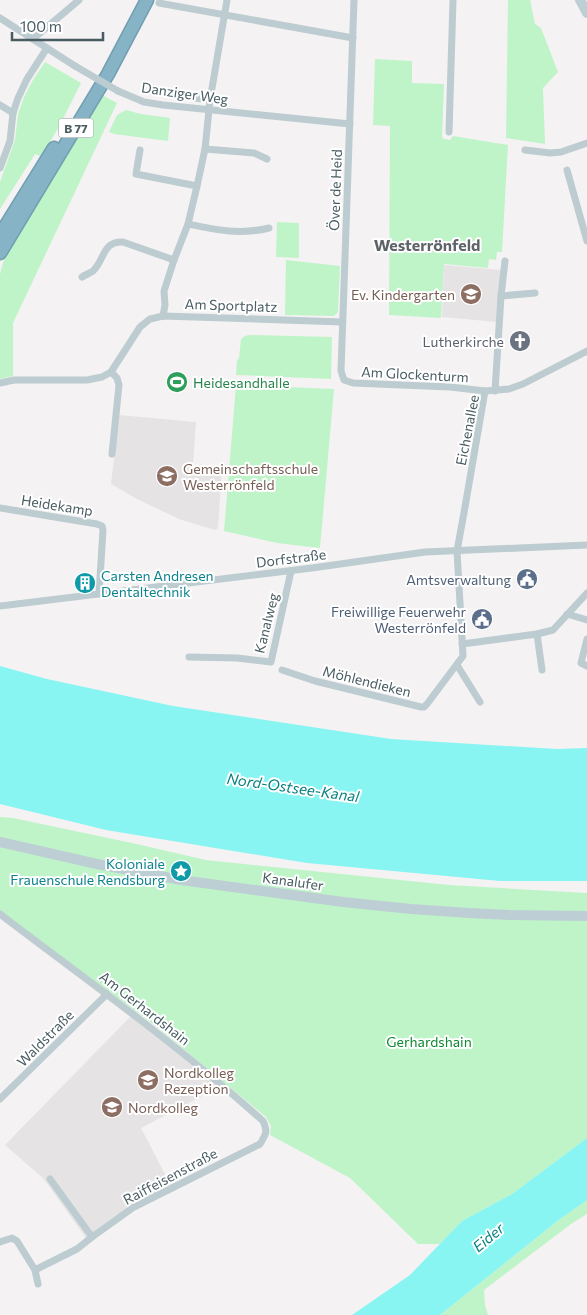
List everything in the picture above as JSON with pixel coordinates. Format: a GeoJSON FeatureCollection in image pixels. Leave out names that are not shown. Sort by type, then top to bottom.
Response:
{"type":"FeatureCollection","features":[{"type":"Feature","properties":{"kind":"highway","name":"B 77"},"geometry":{"type":"LineString","coordinates":[[0,235],[101,71],[138,0]]}},
{"type":"Feature","properties":{"kind":"highway","name":"B 77"},"geometry":{"type":"LineString","coordinates":[[0,253],[153,1]]}},
{"type":"Feature","properties":{"kind":"street"},"geometry":{"type":"LineString","coordinates":[[33,39],[79,0]]}},
{"type":"Feature","properties":{"kind":"street"},"geometry":{"type":"LineString","coordinates":[[163,316],[165,305],[164,291],[188,224],[205,149],[210,100],[228,0]]}},
{"type":"Feature","properties":{"kind":"street","name":"Över de Heid"},"geometry":{"type":"LineString","coordinates":[[344,380],[341,371],[342,322],[354,0]]}},
{"type":"Feature","properties":{"kind":"street"},"geometry":{"type":"LineString","coordinates":[[449,132],[453,0]]}},
{"type":"Feature","properties":{"kind":"street"},"geometry":{"type":"LineString","coordinates":[[580,0],[587,13]]}},
{"type":"Feature","properties":{"kind":"street"},"geometry":{"type":"LineString","coordinates":[[153,1],[353,38]]}},
{"type":"Feature","properties":{"kind":"street","name":"Danziger Weg"},"geometry":{"type":"LineString","coordinates":[[0,18],[75,66],[118,91],[144,102],[209,111],[350,124]]}},
{"type":"Feature","properties":{"kind":"street"},"geometry":{"type":"LineString","coordinates":[[0,168],[10,140],[18,98],[27,79],[47,48]]}},
{"type":"Feature","properties":{"kind":"street"},"geometry":{"type":"LineString","coordinates":[[161,92],[210,100]]}},
{"type":"Feature","properties":{"kind":"street"},"geometry":{"type":"LineString","coordinates":[[0,105],[14,113]]}},
{"type":"Feature","properties":{"kind":"street"},"geometry":{"type":"LineString","coordinates":[[525,150],[550,153],[561,152],[587,143]]}},
{"type":"Feature","properties":{"kind":"street"},"geometry":{"type":"LineString","coordinates":[[205,149],[254,153],[267,160]]}},
{"type":"Feature","properties":{"kind":"street"},"geometry":{"type":"LineString","coordinates":[[140,150],[136,174],[197,186]]}},
{"type":"Feature","properties":{"kind":"street"},"geometry":{"type":"LineString","coordinates":[[567,170],[587,241]]}},
{"type":"Feature","properties":{"kind":"street"},"geometry":{"type":"LineString","coordinates":[[188,224],[218,230],[254,232],[270,228]]}},
{"type":"Feature","properties":{"kind":"street"},"geometry":{"type":"LineString","coordinates":[[82,277],[94,270],[110,245],[116,241],[174,260]]}},
{"type":"Feature","properties":{"kind":"street"},"geometry":{"type":"LineString","coordinates":[[495,390],[505,261]]}},
{"type":"Feature","properties":{"kind":"street"},"geometry":{"type":"LineString","coordinates":[[502,296],[535,293]]}},
{"type":"Feature","properties":{"kind":"street","name":"Am Sportplatz"},"geometry":{"type":"LineString","coordinates":[[111,372],[140,326],[150,319],[163,316],[342,322]]}},
{"type":"Feature","properties":{"kind":"street","name":"Eichenallee"},"geometry":{"type":"LineString","coordinates":[[462,629],[457,551],[485,391],[509,389],[523,384],[587,350]]}},
{"type":"Feature","properties":{"kind":"street"},"geometry":{"type":"LineString","coordinates":[[0,383],[14,380],[87,380],[102,377],[111,372],[117,378],[119,385],[112,454]]}},
{"type":"Feature","properties":{"kind":"street","name":"Am Glockenturm"},"geometry":{"type":"LineString","coordinates":[[344,380],[353,383],[450,387],[485,391]]}},
{"type":"Feature","properties":{"kind":"street","name":"Heidekamp"},"geometry":{"type":"LineString","coordinates":[[0,508],[102,526],[99,594]]}},
{"type":"Feature","properties":{"kind":"street","name":"Dorfstraße"},"geometry":{"type":"LineString","coordinates":[[0,606],[291,571],[425,552],[587,545]]}},
{"type":"Feature","properties":{"kind":"street","name":"Kanalweg"},"geometry":{"type":"LineString","coordinates":[[189,658],[237,658],[270,662],[291,571]]}},
{"type":"Feature","properties":{"kind":"street"},"geometry":{"type":"LineString","coordinates":[[462,644],[537,634],[553,630],[587,593]]}},
{"type":"Feature","properties":{"kind":"street"},"geometry":{"type":"LineString","coordinates":[[568,614],[587,620]]}},
{"type":"Feature","properties":{"kind":"street"},"geometry":{"type":"LineString","coordinates":[[462,629],[476,642]]}},
{"type":"Feature","properties":{"kind":"street","name":"Möhlendieken"},"geometry":{"type":"LineString","coordinates":[[282,670],[315,681],[424,707],[464,656],[462,629]]}},
{"type":"Feature","properties":{"kind":"street"},"geometry":{"type":"LineString","coordinates":[[537,634],[542,670]]}},
{"type":"Feature","properties":{"kind":"street"},"geometry":{"type":"LineString","coordinates":[[587,639],[581,663],[587,666]]}},
{"type":"Feature","properties":{"kind":"street"},"geometry":{"type":"LineString","coordinates":[[457,665],[480,702]]}},
{"type":"Feature","properties":{"kind":"street","name":"Kanalufer"},"geometry":{"type":"LineString","coordinates":[[0,842],[97,864],[181,880],[343,902],[469,914],[587,916]]}},
{"type":"Feature","properties":{"kind":"street","name":"Am Gerhardshain"},"geometry":{"type":"LineString","coordinates":[[0,914],[228,1089],[263,1121],[267,1129]]}},
{"type":"Feature","properties":{"kind":"street","name":"Waldstraße"},"geometry":{"type":"LineString","coordinates":[[0,1099],[106,994]]}},
{"type":"Feature","properties":{"kind":"street","name":"Raiffeisenstraße"},"geometry":{"type":"LineString","coordinates":[[35,1270],[77,1249],[134,1207],[260,1144],[267,1129]]}},
{"type":"Feature","properties":{"kind":"street"},"geometry":{"type":"LineString","coordinates":[[50,1179],[92,1237]]}},
{"type":"Feature","properties":{"kind":"street"},"geometry":{"type":"LineString","coordinates":[[0,1242],[12,1238],[17,1242],[35,1270],[38,1284]]}},
{"type":"Feature","properties":{"kind":"shaded area","name":"Ev. Kindergarten"},"geometry":{"type":"Polygon","coordinates":[[[444,265],[501,270],[497,322],[442,317],[444,265]]]}},
{"type":"Feature","properties":{"kind":"shaded area","name":"Gemeinschaftsschule Westerrönfeld"},"geometry":{"type":"Polygon","coordinates":[[[119,415],[196,422],[193,465],[222,467],[218,528],[215,530],[179,519],[111,484],[119,415]]]}},
{"type":"Feature","properties":{"kind":"shaded area","name":"Nordkolleg"},"geometry":{"type":"Polygon","coordinates":[[[131,1016],[221,1086],[141,1128],[170,1184],[133,1205],[86,1238],[43,1178],[5,1145],[131,1016]]]}},
{"type":"Feature","properties":{"kind":"green space"},"geometry":{"type":"Polygon","coordinates":[[[508,0],[530,0],[535,24],[541,28],[558,72],[543,88],[545,144],[506,138],[508,0]]]}},
{"type":"Feature","properties":{"kind":"green space"},"geometry":{"type":"Polygon","coordinates":[[[375,59],[412,61],[412,83],[444,84],[442,137],[444,139],[450,140],[453,136],[508,145],[502,252],[497,252],[496,260],[489,259],[488,268],[444,264],[441,318],[389,315],[390,126],[373,125],[375,59]]]}},
{"type":"Feature","properties":{"kind":"green space"},"geometry":{"type":"Polygon","coordinates":[[[45,62],[81,83],[60,125],[43,153],[40,156],[35,154],[0,209],[0,182],[15,140],[18,114],[24,97],[45,62]]]}},
{"type":"Feature","properties":{"kind":"green space"},"geometry":{"type":"Polygon","coordinates":[[[102,95],[117,103],[13,323],[13,376],[0,379],[0,274],[6,252],[102,95]]]}},
{"type":"Feature","properties":{"kind":"green space"},"geometry":{"type":"Polygon","coordinates":[[[126,110],[170,118],[168,141],[109,132],[117,115],[126,110]]]}},
{"type":"Feature","properties":{"kind":"green space"},"geometry":{"type":"Polygon","coordinates":[[[277,222],[299,223],[299,258],[276,257],[277,222]]]}},
{"type":"Feature","properties":{"kind":"green space"},"geometry":{"type":"Polygon","coordinates":[[[286,260],[340,266],[338,312],[334,316],[285,315],[286,260]]]}},
{"type":"Feature","properties":{"kind":"green space"},"geometry":{"type":"Polygon","coordinates":[[[249,335],[332,337],[331,379],[236,375],[241,339],[249,335]]]}},
{"type":"Feature","properties":{"kind":"green space"},"geometry":{"type":"Polygon","coordinates":[[[236,385],[334,389],[320,548],[277,543],[224,531],[236,385]]]}},
{"type":"Feature","properties":{"kind":"green space","name":"Gerhardshain"},"geometry":{"type":"Polygon","coordinates":[[[0,817],[13,818],[206,860],[449,885],[587,893],[587,1138],[512,1194],[462,1221],[440,1244],[418,1244],[350,1178],[270,1135],[271,1126],[266,1117],[158,1028],[0,911],[0,817]]]}},
{"type":"Feature","properties":{"kind":"green space"},"geometry":{"type":"Polygon","coordinates":[[[587,1200],[587,1214],[484,1290],[488,1315],[440,1315],[560,1219],[587,1200]]]}},
{"type":"Feature","properties":{"kind":"water","name":"Nord-Ostsee-Kanal"},"geometry":{"type":"Polygon","coordinates":[[[0,666],[47,679],[173,706],[391,739],[557,749],[587,748],[587,881],[500,881],[307,863],[106,830],[0,804],[0,666]]]}},
{"type":"Feature","properties":{"kind":"water","name":"Eider"},"geometry":{"type":"Polygon","coordinates":[[[587,1138],[587,1200],[560,1219],[440,1315],[352,1315],[410,1275],[462,1221],[512,1194],[587,1138]]]}},
{"type":"Feature","properties":{"kind":"place","name":"Ev. Kindergarten"},"geometry":{"type":"Point","coordinates":[471,294]}},
{"type":"Feature","properties":{"kind":"place","name":"Lutherkirche"},"geometry":{"type":"Point","coordinates":[520,341]}},
{"type":"Feature","properties":{"kind":"place","name":"Heidesandhalle"},"geometry":{"type":"Point","coordinates":[177,382]}},
{"type":"Feature","properties":{"kind":"place","name":"Gemeinschaftsschule Westerrönfeld"},"geometry":{"type":"Point","coordinates":[167,476]}},
{"type":"Feature","properties":{"kind":"place","name":"Amtsverwaltung"},"geometry":{"type":"Point","coordinates":[527,579]}},
{"type":"Feature","properties":{"kind":"place","name":"Carsten Andresen Dentaltechnik"},"geometry":{"type":"Point","coordinates":[85,583]}},
{"type":"Feature","properties":{"kind":"place","name":"Freiwillige Feuerwehr Westerrönfeld"},"geometry":{"type":"Point","coordinates":[482,619]}},
{"type":"Feature","properties":{"kind":"place","name":"Koloniale Frauenschule Rendsburg"},"geometry":{"type":"Point","coordinates":[181,871]}},
{"type":"Feature","properties":{"kind":"place","name":"Nordkolleg Rezeption"},"geometry":{"type":"Point","coordinates":[148,1080]}},
{"type":"Feature","properties":{"kind":"place","name":"Nordkolleg"},"geometry":{"type":"Point","coordinates":[112,1107]}},
{"type":"Feature","properties":{"kind":"district","name":"Westerrönfeld"},"geometry":{"type":"Point","coordinates":[427,244]}}]}
